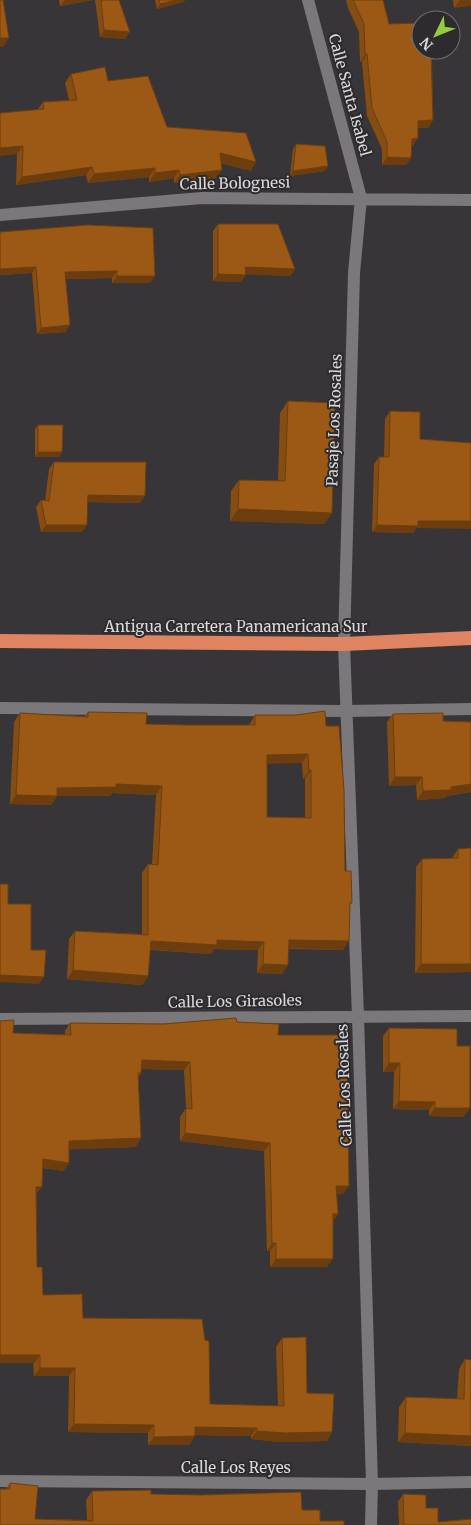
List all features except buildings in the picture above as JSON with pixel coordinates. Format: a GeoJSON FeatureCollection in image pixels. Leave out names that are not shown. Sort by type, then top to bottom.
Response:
{"type":"FeatureCollection","features":[{"type":"Feature","properties":{"kind":"highway","name":"Antigua Carretera Panamericana Sur"},"geometry":{"type":"LineString","coordinates":[[0,641],[344,644],[471,638]]}},
{"type":"Feature","properties":{"kind":"street","name":"Calle Santa Isabel"},"geometry":{"type":"LineString","coordinates":[[308,0],[360,198]]}},
{"type":"Feature","properties":{"kind":"street","name":"Calle Bolognesi"},"geometry":{"type":"LineString","coordinates":[[0,215],[202,198],[471,200]]}},
{"type":"Feature","properties":{"kind":"street","name":"Pasaje Los Rosales"},"geometry":{"type":"LineString","coordinates":[[344,644],[354,283],[360,198]]}},
{"type":"Feature","properties":{"kind":"street","name":"Calle Los Rosales"},"geometry":{"type":"LineString","coordinates":[[344,644],[358,1016],[372,1484],[371,1525]]}},
{"type":"Feature","properties":{"kind":"street"},"geometry":{"type":"LineString","coordinates":[[0,708],[346,711],[471,709]]}},
{"type":"Feature","properties":{"kind":"street","name":"Calle Los Girasoles"},"geometry":{"type":"LineString","coordinates":[[0,1019],[471,1016]]}},
{"type":"Feature","properties":{"kind":"street","name":"Calle Los Reyes"},"geometry":{"type":"LineString","coordinates":[[0,1481],[372,1484],[471,1482]]}}]}
